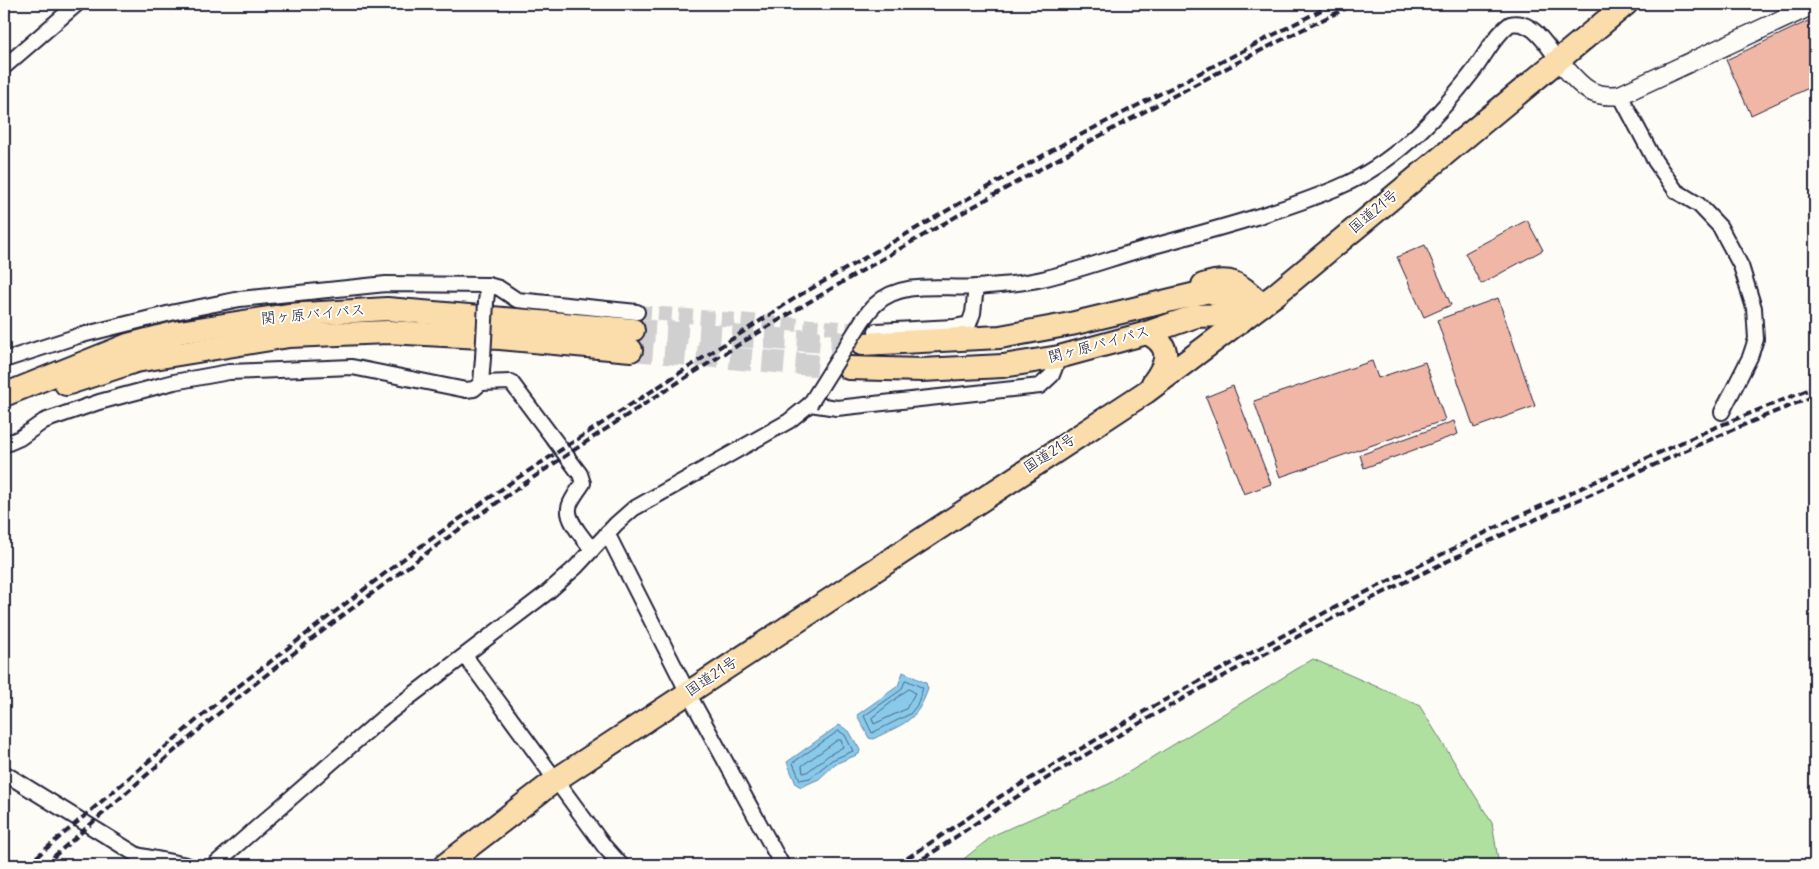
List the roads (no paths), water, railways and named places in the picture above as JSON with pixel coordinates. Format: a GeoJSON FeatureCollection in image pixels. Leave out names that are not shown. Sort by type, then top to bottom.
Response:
{"type":"FeatureCollection","features":[{"type":"Feature","properties":{"kind":"highway","name":"国道21号"},"geometry":{"type":"LineString","coordinates":[[445,865],[557,779],[1146,392],[1241,321],[1626,4]]}},
{"type":"Feature","properties":{"kind":"highway","name":"関ヶ原バイパス"},"geometry":{"type":"LineString","coordinates":[[1153,303],[1220,279],[1243,288],[1262,304]]}},
{"type":"Feature","properties":{"kind":"highway","name":"関ヶ原バイパス"},"geometry":{"type":"LineString","coordinates":[[869,338],[1000,337],[1071,324],[1209,291],[1231,300],[1241,321]]}},
{"type":"Feature","properties":{"kind":"highway","name":"関ヶ原バイパス"},"geometry":{"type":"LineString","coordinates":[[4,395],[128,345],[177,322],[387,309],[634,331]]}},
{"type":"Feature","properties":{"kind":"highway","name":"関ヶ原バイパス"},"geometry":{"type":"LineString","coordinates":[[849,368],[922,370],[1003,366],[1059,357],[1210,314],[1224,315],[1241,321]]}},
{"type":"Feature","properties":{"kind":"highway","name":"関ヶ原バイパス"},"geometry":{"type":"LineString","coordinates":[[4,410],[60,386],[136,361],[289,336],[388,332],[500,338],[634,331]]}},
{"type":"Feature","properties":{"kind":"highway"},"geometry":{"type":"LineString","coordinates":[[1146,392],[1163,370],[1166,360],[1163,344],[1147,333]]}},
{"type":"Feature","properties":{"kind":"street"},"geometry":{"type":"LineString","coordinates":[[4,67],[76,4]]}},
{"type":"Feature","properties":{"kind":"street"},"geometry":{"type":"LineString","coordinates":[[214,865],[386,715],[548,592],[633,509],[789,421],[810,404],[862,321],[876,303],[890,295],[926,287],[976,288],[1040,280],[1281,209],[1339,187],[1409,144],[1442,110],[1482,60],[1498,35],[1510,24],[1525,24],[1532,28],[1558,60],[1589,92],[1604,97],[1620,95],[1815,4]]}},
{"type":"Feature","properties":{"kind":"street"},"geometry":{"type":"LineString","coordinates":[[1620,95],[1655,161],[1676,191],[1699,205],[1720,227],[1741,266],[1754,308],[1756,338],[1750,356],[1722,412]]}},
{"type":"Feature","properties":{"kind":"street"},"geometry":{"type":"LineString","coordinates":[[4,360],[78,336],[177,322],[240,299],[386,284],[488,285],[499,288],[517,300],[634,331]]}},
{"type":"Feature","properties":{"kind":"street"},"geometry":{"type":"LineString","coordinates":[[481,383],[488,285]]}},
{"type":"Feature","properties":{"kind":"street"},"geometry":{"type":"LineString","coordinates":[[869,338],[969,324],[973,313],[976,288]]}},
{"type":"Feature","properties":{"kind":"street"},"geometry":{"type":"LineString","coordinates":[[810,404],[837,408],[1040,386],[1052,376],[1059,357]]}},
{"type":"Feature","properties":{"kind":"street"},"geometry":{"type":"LineString","coordinates":[[4,445],[20,438],[44,421],[99,402],[174,382],[229,372],[352,367],[466,390],[474,389],[481,383],[511,382],[580,474],[583,483],[568,507],[572,522],[592,550]]}},
{"type":"Feature","properties":{"kind":"street"},"geometry":{"type":"LineString","coordinates":[[607,533],[688,692],[782,865]]}},
{"type":"Feature","properties":{"kind":"street"},"geometry":{"type":"LineString","coordinates":[[465,656],[557,779],[604,846],[621,865]]}},
{"type":"Feature","properties":{"kind":"street"},"geometry":{"type":"LineString","coordinates":[[4,772],[137,854],[187,865]]}},
{"type":"Feature","properties":{"kind":"water"},"geometry":{"type":"Polygon","coordinates":[[[903,672],[926,683],[928,689],[919,709],[908,721],[873,739],[869,738],[857,715],[898,686],[903,672]]]}},
{"type":"Feature","properties":{"kind":"water"},"geometry":{"type":"Polygon","coordinates":[[[839,725],[849,731],[860,750],[859,754],[835,764],[819,779],[801,787],[796,784],[787,762],[839,725]]]}},
{"type":"Feature","properties":{"kind":"tunnel"},"geometry":{"type":"LineString","coordinates":[[637,312],[876,331]]}},
{"type":"Feature","properties":{"kind":"tunnel"},"geometry":{"type":"LineString","coordinates":[[633,330],[862,344]]}},
{"type":"Feature","properties":{"kind":"tunnel"},"geometry":{"type":"LineString","coordinates":[[631,350],[849,368]]}},
{"type":"Feature","properties":{"kind":"railway"},"geometry":{"type":"LineString","coordinates":[[27,865],[218,702],[410,554],[516,479],[800,295],[1065,143],[1333,4]]}},
{"type":"Feature","properties":{"kind":"railway"},"geometry":{"type":"LineString","coordinates":[[44,865],[200,729],[319,634],[481,514],[612,425],[813,299],[1000,192],[1201,81],[1355,4]]}},
{"type":"Feature","properties":{"kind":"railway"},"geometry":{"type":"LineString","coordinates":[[897,865],[1001,796],[1143,712],[1326,612],[1515,518],[1709,430],[1815,387]]}},
{"type":"Feature","properties":{"kind":"railway"},"geometry":{"type":"LineString","coordinates":[[913,865],[1078,759],[1298,636],[1524,525],[1707,441],[1815,396]]}}]}
